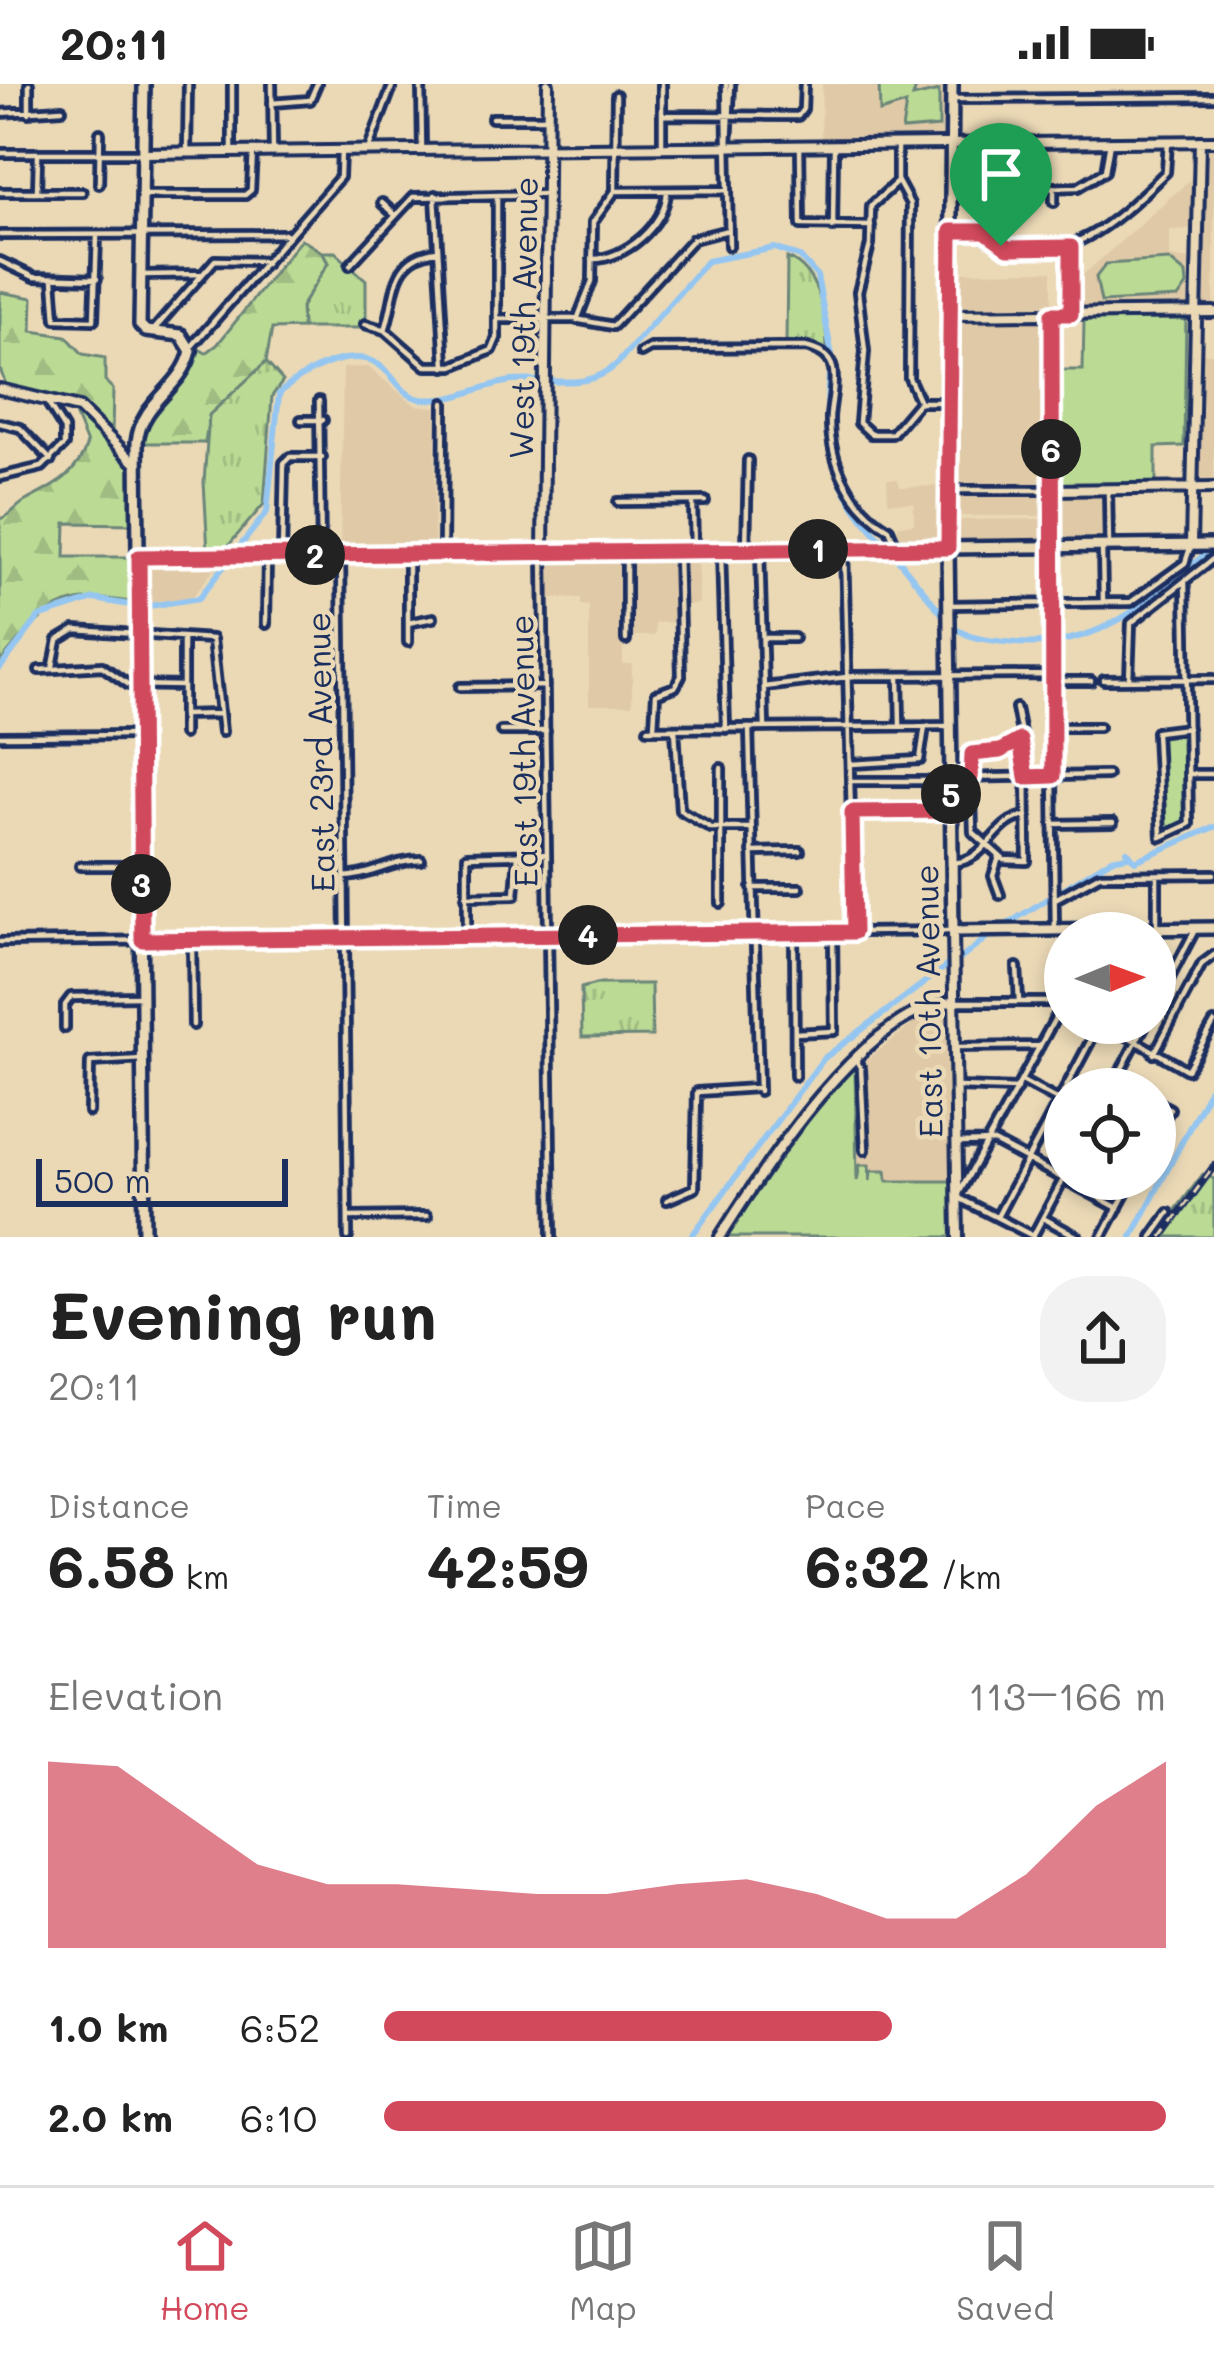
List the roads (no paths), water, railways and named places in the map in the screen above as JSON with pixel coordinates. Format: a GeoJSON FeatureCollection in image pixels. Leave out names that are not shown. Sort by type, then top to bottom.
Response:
{"type":"FeatureCollection","features":[{"type":"Feature","properties":{"kind":"main road"},"geometry":{"type":"LineString","coordinates":[[144,84],[141,275],[148,331],[177,334],[191,346],[182,374],[143,416],[137,465],[144,1237]]}},
{"type":"Feature","properties":{"kind":"main road","name":"East 10th Avenue"},"geometry":{"type":"LineString","coordinates":[[952,84],[948,548],[953,931]]}},
{"type":"Feature","properties":{"kind":"main road"},"geometry":{"type":"LineString","coordinates":[[139,557],[1214,545]]}},
{"type":"Feature","properties":{"kind":"main road"},"geometry":{"type":"LineString","coordinates":[[1176,930],[1214,928]]}},
{"type":"Feature","properties":{"kind":"main road"},"geometry":{"type":"LineString","coordinates":[[953,931],[1044,930]]}},
{"type":"Feature","properties":{"kind":"street"},"geometry":{"type":"LineString","coordinates":[[29,84],[29,113]]}},
{"type":"Feature","properties":{"kind":"street"},"geometry":{"type":"LineString","coordinates":[[188,84],[188,152]]}},
{"type":"Feature","properties":{"kind":"street"},"geometry":{"type":"LineString","coordinates":[[232,84],[232,151]]}},
{"type":"Feature","properties":{"kind":"street"},"geometry":{"type":"LineString","coordinates":[[272,84],[273,151]]}},
{"type":"Feature","properties":{"kind":"street"},"geometry":{"type":"LineString","coordinates":[[272,103],[312,99],[317,84]]}},
{"type":"Feature","properties":{"kind":"street"},"geometry":{"type":"LineString","coordinates":[[368,150],[393,84]]}},
{"type":"Feature","properties":{"kind":"street"},"geometry":{"type":"LineString","coordinates":[[421,84],[422,150]]}},
{"type":"Feature","properties":{"kind":"street","name":"West 19th Avenue"},"geometry":{"type":"LineString","coordinates":[[544,553],[548,84]]}},
{"type":"Feature","properties":{"kind":"street"},"geometry":{"type":"LineString","coordinates":[[662,84],[662,147]]}},
{"type":"Feature","properties":{"kind":"street"},"geometry":{"type":"LineString","coordinates":[[728,84],[729,246]]}},
{"type":"Feature","properties":{"kind":"street"},"geometry":{"type":"LineString","coordinates":[[662,115],[801,114],[804,84]]}},
{"type":"Feature","properties":{"kind":"street"},"geometry":{"type":"LineString","coordinates":[[997,84],[997,99]]}},
{"type":"Feature","properties":{"kind":"street"},"geometry":{"type":"LineString","coordinates":[[577,320],[590,286],[593,222],[615,191],[616,95]]}},
{"type":"Feature","properties":{"kind":"street"},"geometry":{"type":"LineString","coordinates":[[952,99],[1214,97]]}},
{"type":"Feature","properties":{"kind":"street"},"geometry":{"type":"LineString","coordinates":[[0,113],[62,109]]}},
{"type":"Feature","properties":{"kind":"street"},"geometry":{"type":"LineString","coordinates":[[492,118],[548,118]]}},
{"type":"Feature","properties":{"kind":"street"},"geometry":{"type":"LineString","coordinates":[[99,184],[100,133]]}},
{"type":"Feature","properties":{"kind":"street"},"geometry":{"type":"LineString","coordinates":[[951,231],[985,231],[1008,248],[1071,247],[1095,236],[1163,175],[1168,141]]}},
{"type":"Feature","properties":{"kind":"street"},"geometry":{"type":"LineString","coordinates":[[949,605],[1132,602],[1187,561],[1194,488],[1199,141]]}},
{"type":"Feature","properties":{"kind":"street"},"geometry":{"type":"LineString","coordinates":[[0,153],[1214,141]]}},
{"type":"Feature","properties":{"kind":"street"},"geometry":{"type":"LineString","coordinates":[[985,231],[1004,190],[1078,187],[1108,169],[1110,142]]}},
{"type":"Feature","properties":{"kind":"street"},"geometry":{"type":"LineString","coordinates":[[897,144],[897,182],[910,204],[909,378],[920,402]]}},
{"type":"Feature","properties":{"kind":"street"},"geometry":{"type":"LineString","coordinates":[[800,145],[801,225],[871,226]]}},
{"type":"Feature","properties":{"kind":"street"},"geometry":{"type":"LineString","coordinates":[[833,227],[834,145]]}},
{"type":"Feature","properties":{"kind":"street"},"geometry":{"type":"LineString","coordinates":[[191,346],[342,171],[341,150]]}},
{"type":"Feature","properties":{"kind":"street"},"geometry":{"type":"LineString","coordinates":[[142,195],[250,192],[253,151]]}},
{"type":"Feature","properties":{"kind":"street"},"geometry":{"type":"LineString","coordinates":[[37,192],[38,153]]}},
{"type":"Feature","properties":{"kind":"street"},"geometry":{"type":"LineString","coordinates":[[897,182],[874,199],[860,280],[866,351],[859,417],[862,429],[874,434],[898,431],[920,402]]}},
{"type":"Feature","properties":{"kind":"street"},"geometry":{"type":"LineString","coordinates":[[1054,188],[1054,202]]}},
{"type":"Feature","properties":{"kind":"street"},"geometry":{"type":"LineString","coordinates":[[615,191],[728,190]]}},
{"type":"Feature","properties":{"kind":"street"},"geometry":{"type":"LineString","coordinates":[[592,259],[623,255],[663,211],[667,191]]}},
{"type":"Feature","properties":{"kind":"street"},"geometry":{"type":"LineString","coordinates":[[0,192],[82,192]]}},
{"type":"Feature","properties":{"kind":"street"},"geometry":{"type":"LineString","coordinates":[[350,265],[413,197],[548,194]]}},
{"type":"Feature","properties":{"kind":"street"},"geometry":{"type":"LineString","coordinates":[[365,324],[385,330],[423,364],[445,367],[484,356],[497,338],[497,195]]}},
{"type":"Feature","properties":{"kind":"street"},"geometry":{"type":"LineString","coordinates":[[436,196],[445,367]]}},
{"type":"Feature","properties":{"kind":"street"},"geometry":{"type":"LineString","coordinates":[[302,202],[310,209]]}},
{"type":"Feature","properties":{"kind":"street"},"geometry":{"type":"LineString","coordinates":[[382,203],[394,214]]}},
{"type":"Feature","properties":{"kind":"street"},"geometry":{"type":"LineString","coordinates":[[497,319],[577,320],[600,328],[617,324],[693,239],[728,230]]}},
{"type":"Feature","properties":{"kind":"street"},"geometry":{"type":"LineString","coordinates":[[0,235],[286,234]]}},
{"type":"Feature","properties":{"kind":"street"},"geometry":{"type":"LineString","coordinates":[[53,280],[56,319],[94,320],[97,236]]}},
{"type":"Feature","properties":{"kind":"street"},"geometry":{"type":"LineString","coordinates":[[1071,247],[1071,314]]}},
{"type":"Feature","properties":{"kind":"street"},"geometry":{"type":"LineString","coordinates":[[385,330],[392,286],[418,255],[438,251]]}},
{"type":"Feature","properties":{"kind":"street"},"geometry":{"type":"LineString","coordinates":[[148,331],[218,258],[263,262]]}},
{"type":"Feature","properties":{"kind":"street"},"geometry":{"type":"LineString","coordinates":[[0,261],[20,274],[53,280],[97,279]]}},
{"type":"Feature","properties":{"kind":"street"},"geometry":{"type":"LineString","coordinates":[[141,275],[202,274]]}},
{"type":"Feature","properties":{"kind":"street"},"geometry":{"type":"LineString","coordinates":[[849,277],[860,280]]}},
{"type":"Feature","properties":{"kind":"street"},"geometry":{"type":"LineString","coordinates":[[950,315],[1214,312]]}},
{"type":"Feature","properties":{"kind":"street"},"geometry":{"type":"LineString","coordinates":[[1052,314],[1055,912]]}},
{"type":"Feature","properties":{"kind":"street"},"geometry":{"type":"LineString","coordinates":[[641,353],[650,348],[805,347],[827,358],[833,370],[830,427],[837,460],[853,499],[868,518],[890,529],[897,548]]}},
{"type":"Feature","properties":{"kind":"street"},"geometry":{"type":"LineString","coordinates":[[0,388],[84,412],[137,465]]}},
{"type":"Feature","properties":{"kind":"street"},"geometry":{"type":"LineString","coordinates":[[0,477],[38,469],[64,445],[65,433],[46,400]]}},
{"type":"Feature","properties":{"kind":"street"},"geometry":{"type":"LineString","coordinates":[[319,400],[323,420],[321,555]]}},
{"type":"Feature","properties":{"kind":"street"},"geometry":{"type":"LineString","coordinates":[[920,402],[949,402]]}},
{"type":"Feature","properties":{"kind":"street"},"geometry":{"type":"LineString","coordinates":[[443,554],[444,403]]}},
{"type":"Feature","properties":{"kind":"street"},"geometry":{"type":"LineString","coordinates":[[302,420],[323,420]]}},
{"type":"Feature","properties":{"kind":"street"},"geometry":{"type":"LineString","coordinates":[[0,423],[20,428],[50,460]]}},
{"type":"Feature","properties":{"kind":"street"},"geometry":{"type":"LineString","coordinates":[[282,556],[285,460],[322,458]]}},
{"type":"Feature","properties":{"kind":"street"},"geometry":{"type":"LineString","coordinates":[[746,550],[748,460]]}},
{"type":"Feature","properties":{"kind":"street"},"geometry":{"type":"LineString","coordinates":[[948,490],[1214,488]]}},
{"type":"Feature","properties":{"kind":"street"},"geometry":{"type":"LineString","coordinates":[[1103,603],[1108,489]]}},
{"type":"Feature","properties":{"kind":"street"},"geometry":{"type":"LineString","coordinates":[[693,501],[694,551]]}},
{"type":"Feature","properties":{"kind":"street"},"geometry":{"type":"LineString","coordinates":[[619,502],[705,501]]}},
{"type":"Feature","properties":{"kind":"street"},"geometry":{"type":"LineString","coordinates":[[844,549],[854,932]]}},
{"type":"Feature","properties":{"kind":"street"},"geometry":{"type":"LineString","coordinates":[[721,550],[726,729]]}},
{"type":"Feature","properties":{"kind":"street"},"geometry":{"type":"LineString","coordinates":[[760,550],[765,728]]}},
{"type":"Feature","properties":{"kind":"street"},"geometry":{"type":"LineString","coordinates":[[678,551],[680,679],[657,691],[651,729],[950,726]]}},
{"type":"Feature","properties":{"kind":"street"},"geometry":{"type":"LineString","coordinates":[[626,552],[626,640]]}},
{"type":"Feature","properties":{"kind":"street","name":"East 19th Avenue"},"geometry":{"type":"LineString","coordinates":[[544,553],[552,1237]]}},
{"type":"Feature","properties":{"kind":"street"},"geometry":{"type":"LineString","coordinates":[[407,554],[408,642]]}},
{"type":"Feature","properties":{"kind":"street","name":"East 23rd Avenue"},"geometry":{"type":"LineString","coordinates":[[341,555],[348,1237]]}},
{"type":"Feature","properties":{"kind":"street"},"geometry":{"type":"LineString","coordinates":[[266,624],[267,556]]}},
{"type":"Feature","properties":{"kind":"street"},"geometry":{"type":"LineString","coordinates":[[1129,680],[1129,627],[1214,558]]}},
{"type":"Feature","properties":{"kind":"street"},"geometry":{"type":"LineString","coordinates":[[1185,580],[1188,728],[1188,826],[1159,835],[1157,730],[1188,728]]}},
{"type":"Feature","properties":{"kind":"street"},"geometry":{"type":"LineString","coordinates":[[408,623],[433,618]]}},
{"type":"Feature","properties":{"kind":"street"},"geometry":{"type":"LineString","coordinates":[[53,665],[55,646],[68,632],[213,637],[222,733]]}},
{"type":"Feature","properties":{"kind":"street"},"geometry":{"type":"LineString","coordinates":[[763,638],[794,638]]}},
{"type":"Feature","properties":{"kind":"street"},"geometry":{"type":"LineString","coordinates":[[183,639],[183,734]]}},
{"type":"Feature","properties":{"kind":"street"},"geometry":{"type":"LineString","coordinates":[[39,670],[53,665],[102,666],[124,683],[183,686]]}},
{"type":"Feature","properties":{"kind":"street"},"geometry":{"type":"LineString","coordinates":[[899,676],[900,727]]}},
{"type":"Feature","properties":{"kind":"street"},"geometry":{"type":"LineString","coordinates":[[764,687],[899,676],[1091,681]]}},
{"type":"Feature","properties":{"kind":"street"},"geometry":{"type":"LineString","coordinates":[[1104,680],[1214,679]]}},
{"type":"Feature","properties":{"kind":"street"},"geometry":{"type":"LineString","coordinates":[[460,687],[545,686]]}},
{"type":"Feature","properties":{"kind":"street"},"geometry":{"type":"LineString","coordinates":[[1007,716],[1017,712],[1026,777],[1027,861],[999,857],[972,828],[972,754],[1000,751],[1020,740]]}},
{"type":"Feature","properties":{"kind":"street"},"geometry":{"type":"LineString","coordinates":[[183,715],[222,714]]}},
{"type":"Feature","properties":{"kind":"street"},"geometry":{"type":"LineString","coordinates":[[850,764],[922,758],[925,726]]}},
{"type":"Feature","properties":{"kind":"street"},"geometry":{"type":"LineString","coordinates":[[1052,727],[1099,727]]}},
{"type":"Feature","properties":{"kind":"street"},"geometry":{"type":"LineString","coordinates":[[667,1200],[695,1188],[697,1092],[757,1089],[748,728]]}},
{"type":"Feature","properties":{"kind":"street"},"geometry":{"type":"LineString","coordinates":[[675,729],[677,804],[698,822],[719,829],[749,828]]}},
{"type":"Feature","properties":{"kind":"street"},"geometry":{"type":"LineString","coordinates":[[501,731],[546,731]]}},
{"type":"Feature","properties":{"kind":"street"},"geometry":{"type":"LineString","coordinates":[[0,736],[140,735]]}},
{"type":"Feature","properties":{"kind":"street"},"geometry":{"type":"LineString","coordinates":[[721,768],[721,903]]}},
{"type":"Feature","properties":{"kind":"street"},"geometry":{"type":"LineString","coordinates":[[1188,774],[1214,774]]}},
{"type":"Feature","properties":{"kind":"street"},"geometry":{"type":"LineString","coordinates":[[951,778],[1107,775]]}},
{"type":"Feature","properties":{"kind":"street"},"geometry":{"type":"LineString","coordinates":[[851,781],[928,781],[929,811]]}},
{"type":"Feature","properties":{"kind":"street"},"geometry":{"type":"LineString","coordinates":[[852,812],[952,811]]}},
{"type":"Feature","properties":{"kind":"street"},"geometry":{"type":"LineString","coordinates":[[952,863],[972,860],[1008,821],[1027,816]]}},
{"type":"Feature","properties":{"kind":"street"},"geometry":{"type":"LineString","coordinates":[[1053,824],[1113,823]]}},
{"type":"Feature","properties":{"kind":"street"},"geometry":{"type":"LineString","coordinates":[[750,852],[800,851]]}},
{"type":"Feature","properties":{"kind":"street"},"geometry":{"type":"LineString","coordinates":[[466,896],[517,894],[518,854]]}},
{"type":"Feature","properties":{"kind":"street"},"geometry":{"type":"LineString","coordinates":[[467,936],[467,856],[547,854]]}},
{"type":"Feature","properties":{"kind":"street"},"geometry":{"type":"LineString","coordinates":[[999,857],[993,876],[1000,895]]}},
{"type":"Feature","properties":{"kind":"street"},"geometry":{"type":"LineString","coordinates":[[344,877],[371,875],[400,862],[421,860]]}},
{"type":"Feature","properties":{"kind":"street"},"geometry":{"type":"LineString","coordinates":[[80,866],[141,866]]}},
{"type":"Feature","properties":{"kind":"street"},"geometry":{"type":"LineString","coordinates":[[1055,895],[1099,875],[1214,874]]}},
{"type":"Feature","properties":{"kind":"street"},"geometry":{"type":"LineString","coordinates":[[1156,912],[1157,875]]}},
{"type":"Feature","properties":{"kind":"street"},"geometry":{"type":"LineString","coordinates":[[750,888],[800,888]]}},
{"type":"Feature","properties":{"kind":"street"},"geometry":{"type":"LineString","coordinates":[[1176,965],[1196,928]]}},
{"type":"Feature","properties":{"kind":"street"},"geometry":{"type":"LineString","coordinates":[[0,942],[953,931]]}},
{"type":"Feature","properties":{"kind":"street","name":"East 10th Avenue"},"geometry":{"type":"LineString","coordinates":[[953,931],[958,1237]]}},
{"type":"Feature","properties":{"kind":"street"},"geometry":{"type":"LineString","coordinates":[[795,1034],[832,1033],[833,932]]}},
{"type":"Feature","properties":{"kind":"street"},"geometry":{"type":"LineString","coordinates":[[794,933],[795,1076]]}},
{"type":"Feature","properties":{"kind":"street"},"geometry":{"type":"LineString","coordinates":[[192,940],[193,1025]]}},
{"type":"Feature","properties":{"kind":"street"},"geometry":{"type":"LineString","coordinates":[[1154,1054],[1202,964],[1214,955]]}},
{"type":"Feature","properties":{"kind":"street"},"geometry":{"type":"LineString","coordinates":[[1017,967],[1019,1001]]}},
{"type":"Feature","properties":{"kind":"street"},"geometry":{"type":"LineString","coordinates":[[65,1028],[71,997],[142,997]]}},
{"type":"Feature","properties":{"kind":"street"},"geometry":{"type":"LineString","coordinates":[[720,1237],[823,1090],[855,1058],[928,1007],[954,1002],[1044,1001]]}},
{"type":"Feature","properties":{"kind":"street"},"geometry":{"type":"LineString","coordinates":[[1139,1044],[1189,1070],[1214,1023]]}},
{"type":"Feature","properties":{"kind":"street"},"geometry":{"type":"LineString","coordinates":[[1044,1039],[957,1197],[1033,1237],[1052,1200]]}},
{"type":"Feature","properties":{"kind":"street"},"geometry":{"type":"LineString","coordinates":[[955,1047],[1040,1046]]}},
{"type":"Feature","properties":{"kind":"street"},"geometry":{"type":"LineString","coordinates":[[855,1058],[860,1069],[865,1150]]}},
{"type":"Feature","properties":{"kind":"street"},"geometry":{"type":"LineString","coordinates":[[89,1112],[90,1062],[143,1059]]}},
{"type":"Feature","properties":{"kind":"street"},"geometry":{"type":"LineString","coordinates":[[1022,1081],[1044,1093]]}},
{"type":"Feature","properties":{"kind":"street"},"geometry":{"type":"LineString","coordinates":[[956,1088],[1017,1089]]}},
{"type":"Feature","properties":{"kind":"street"},"geometry":{"type":"LineString","coordinates":[[997,1217],[1044,1133]]}},
{"type":"Feature","properties":{"kind":"street"},"geometry":{"type":"LineString","coordinates":[[956,1143],[989,1142],[1044,1168]]}},
{"type":"Feature","properties":{"kind":"street"},"geometry":{"type":"LineString","coordinates":[[1104,1200],[1118,1208]]}},
{"type":"Feature","properties":{"kind":"street"},"geometry":{"type":"LineString","coordinates":[[1102,1237],[1122,1200]]}},
{"type":"Feature","properties":{"kind":"street"},"geometry":{"type":"LineString","coordinates":[[1152,1237],[1169,1213]]}},
{"type":"Feature","properties":{"kind":"street"},"geometry":{"type":"LineString","coordinates":[[348,1217],[428,1216]]}},
{"type":"Feature","properties":{"kind":"street"},"geometry":{"type":"LineString","coordinates":[[1043,1218],[1078,1237]]}},
{"type":"Feature","properties":{"kind":"waterway"},"geometry":{"type":"LineString","coordinates":[[143,607],[199,598],[267,512],[279,394],[326,364],[368,360],[385,369],[408,394],[421,399],[445,398],[512,381],[594,378],[618,363],[707,261],[775,248],[800,257],[817,276],[832,356]]}},
{"type":"Feature","properties":{"kind":"waterway"},"geometry":{"type":"LineString","coordinates":[[829,374],[827,425],[834,467],[853,505],[885,544]]}},
{"type":"Feature","properties":{"kind":"waterway"},"geometry":{"type":"LineString","coordinates":[[953,626],[991,640],[1067,640],[1117,621],[1210,550]]}},
{"type":"Feature","properties":{"kind":"waterway"},"geometry":{"type":"LineString","coordinates":[[893,553],[943,615]]}},
{"type":"Feature","properties":{"kind":"waterway"},"geometry":{"type":"LineString","coordinates":[[0,668],[39,617],[94,599],[136,606]]}},
{"type":"Feature","properties":{"kind":"waterway"},"geometry":{"type":"LineString","coordinates":[[1127,851],[1135,861],[1214,827]]}},
{"type":"Feature","properties":{"kind":"waterway"},"geometry":{"type":"LineString","coordinates":[[1009,923],[1111,859],[1128,856]]}},
{"type":"Feature","properties":{"kind":"waterway"},"geometry":{"type":"LineString","coordinates":[[958,961],[985,939]]}},
{"type":"Feature","properties":{"kind":"waterway"},"geometry":{"type":"LineString","coordinates":[[691,1237],[823,1059],[949,964]]}},
{"type":"Feature","properties":{"kind":"waterway"},"geometry":{"type":"LineString","coordinates":[[1132,1237],[1214,1081]]}},
{"type":"Feature","properties":{"kind":"railway"},"geometry":{"type":"LineString","coordinates":[[1162,1237],[1214,1166]]}}]}
